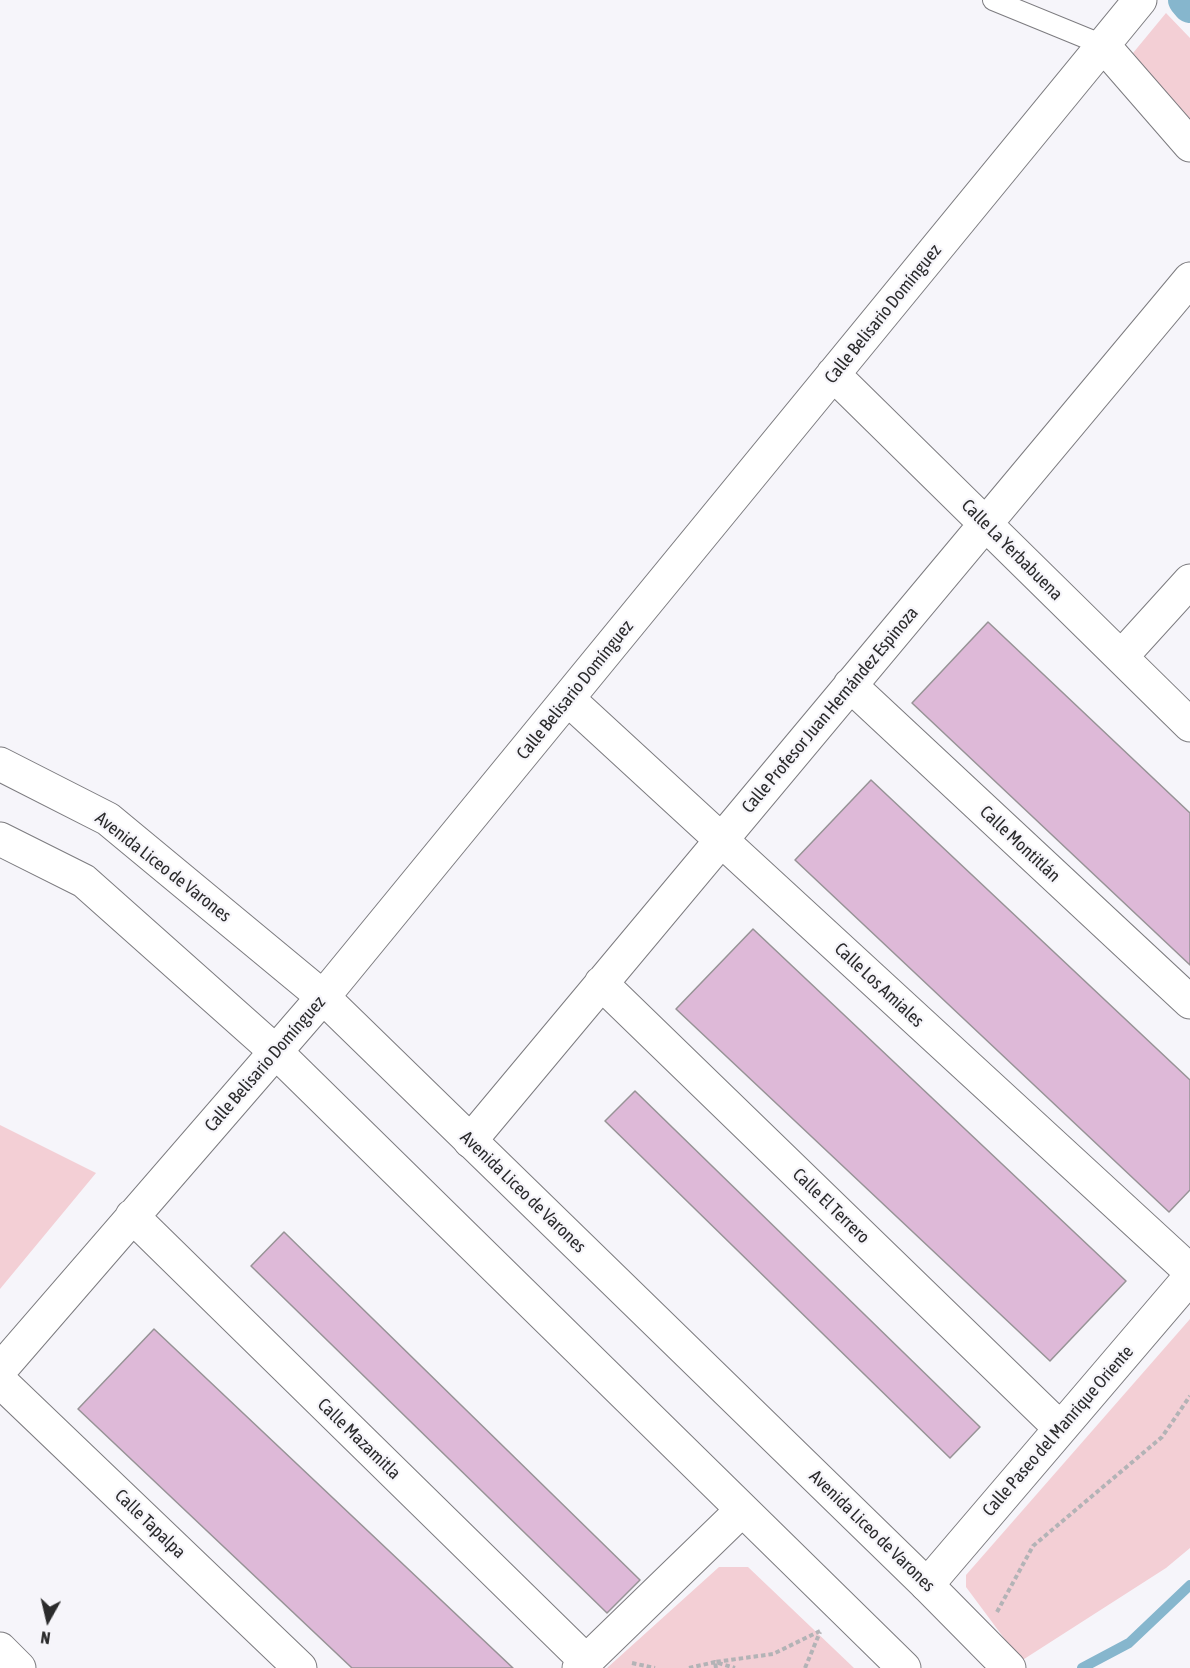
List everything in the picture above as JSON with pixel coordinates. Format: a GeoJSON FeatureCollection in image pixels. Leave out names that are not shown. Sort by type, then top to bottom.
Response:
{"type":"FeatureCollection","features":[{"type":"Feature","properties":{"kind":"street","name":"Calle Belisario Domínguez"},"geometry":{"type":"LineString","coordinates":[[0,1370],[323,997],[1139,1]]}},
{"type":"Feature","properties":{"kind":"street"},"geometry":{"type":"LineString","coordinates":[[1103,45],[1190,145]]}},
{"type":"Feature","properties":{"kind":"street","name":"Calle Profesor Juan Hernández Espinoza"},"geometry":{"type":"LineString","coordinates":[[470,1141],[1190,279]]}},
{"type":"Feature","properties":{"kind":"street","name":"Calle La Yerbabuena"},"geometry":{"type":"LineString","coordinates":[[833,374],[1190,725]]}},
{"type":"Feature","properties":{"kind":"street"},"geometry":{"type":"LineString","coordinates":[[1121,657],[1190,581]]}},
{"type":"Feature","properties":{"kind":"street","name":"Calle Montitlán"},"geometry":{"type":"LineString","coordinates":[[850,685],[1190,1002]]}},
{"type":"Feature","properties":{"kind":"street","name":"Calle Los Amiales"},"geometry":{"type":"LineString","coordinates":[[568,699],[1190,1271]]}},
{"type":"Feature","properties":{"kind":"street","name":"Avenida Liceo de Varones"},"geometry":{"type":"LineString","coordinates":[[0,764],[108,819],[323,997],[927,1584],[1003,1662]]}},
{"type":"Feature","properties":{"kind":"street"},"geometry":{"type":"LineString","coordinates":[[0,839],[84,881],[275,1052],[904,1668]]}},
{"type":"Feature","properties":{"kind":"street","name":"Calle El Terrero"},"geometry":{"type":"LineString","coordinates":[[601,983],[1060,1428]]}},
{"type":"Feature","properties":{"kind":"street","name":"Calle Mazamitla"},"geometry":{"type":"LineString","coordinates":[[132,1216],[582,1665]]}},
{"type":"Feature","properties":{"kind":"street","name":"Calle Paseo del Manrique Oriente"},"geometry":{"type":"LineString","coordinates":[[927,1584],[1190,1277]]}},
{"type":"Feature","properties":{"kind":"street","name":"Calle Tapalpa"},"geometry":{"type":"LineString","coordinates":[[0,1381],[300,1668]]}},
{"type":"Feature","properties":{"kind":"street"},"geometry":{"type":"LineString","coordinates":[[582,1665],[742,1510]]}},
{"type":"Feature","properties":{"kind":"street"},"geometry":{"type":"LineString","coordinates":[[0,1649],[19,1668]]}},
{"type":"Feature","properties":{"kind":"lane"},"geometry":{"type":"LineString","coordinates":[[993,0],[1103,45]]}},
{"type":"Feature","properties":{"kind":"path"},"geometry":{"type":"LineString","coordinates":[[995,1616],[1034,1546],[1162,1437],[1190,1396]]}},
{"type":"Feature","properties":{"kind":"path"},"geometry":{"type":"LineString","coordinates":[[689,1668],[773,1654],[820,1631],[806,1668]]}},
{"type":"Feature","properties":{"kind":"path"},"geometry":{"type":"LineString","coordinates":[[621,1660],[655,1668]]}},
{"type":"Feature","properties":{"kind":"path"},"geometry":{"type":"LineString","coordinates":[[714,1668],[715,1662]]}},
{"type":"Feature","properties":{"kind":"path"},"geometry":{"type":"LineString","coordinates":[[715,1662],[735,1668]]}},
{"type":"Feature","properties":{"kind":"shaded area"},"geometry":{"type":"Polygon","coordinates":[[[1166,13],[1190,38],[1190,124],[1133,53],[1166,13]]]}},
{"type":"Feature","properties":{"kind":"shaded area"},"geometry":{"type":"Polygon","coordinates":[[[0,1125],[96,1173],[0,1289],[0,1125]]]}},
{"type":"Feature","properties":{"kind":"shaded area"},"geometry":{"type":"Polygon","coordinates":[[[1190,1319],[1190,1548],[1166,1568],[1021,1661],[966,1587],[966,1575],[1190,1319]]]}},
{"type":"Feature","properties":{"kind":"shaded area"},"geometry":{"type":"Polygon","coordinates":[[[719,1567],[748,1567],[854,1668],[607,1668],[719,1567]]]}},
{"type":"Feature","properties":{"kind":"building"},"geometry":{"type":"Polygon","coordinates":[[[988,622],[1190,813],[1190,965],[912,703],[988,622]]]}},
{"type":"Feature","properties":{"kind":"building"},"geometry":{"type":"Polygon","coordinates":[[[871,780],[1190,1080],[1190,1190],[1169,1212],[795,860],[871,780]]]}},
{"type":"Feature","properties":{"kind":"building"},"geometry":{"type":"Polygon","coordinates":[[[753,929],[1126,1281],[1050,1361],[676,1009],[753,929]]]}},
{"type":"Feature","properties":{"kind":"building"},"geometry":{"type":"Polygon","coordinates":[[[635,1091],[980,1427],[950,1458],[605,1121],[635,1091]]]}},
{"type":"Feature","properties":{"kind":"building"},"geometry":{"type":"Polygon","coordinates":[[[284,1232],[640,1580],[607,1613],[251,1266],[284,1232]]]}},
{"type":"Feature","properties":{"kind":"building"},"geometry":{"type":"Polygon","coordinates":[[[154,1329],[513,1668],[352,1668],[78,1409],[154,1329]]]}},
{"type":"Feature","properties":{"kind":"waterway"},"geometry":{"type":"LineString","coordinates":[[1185,0],[1190,6]]}},
{"type":"Feature","properties":{"kind":"waterway"},"geometry":{"type":"LineString","coordinates":[[1082,1668],[1129,1643],[1190,1585]]}}]}
